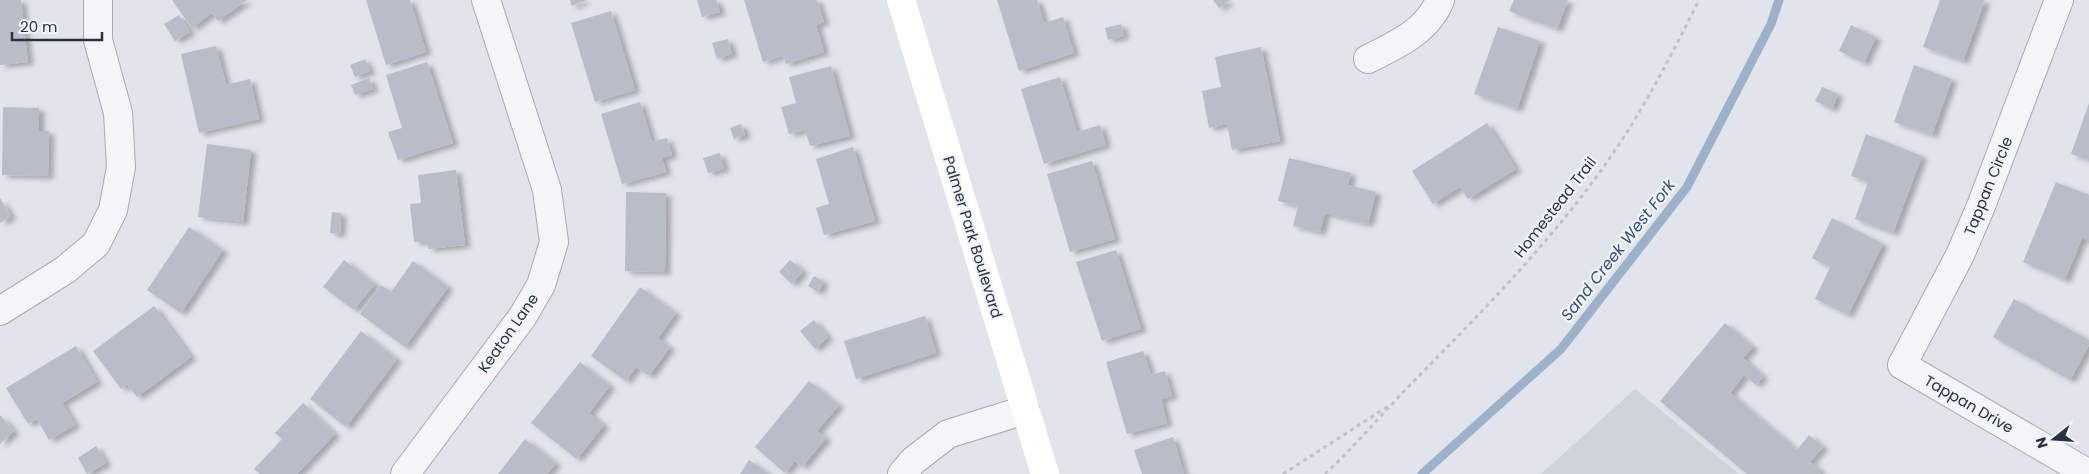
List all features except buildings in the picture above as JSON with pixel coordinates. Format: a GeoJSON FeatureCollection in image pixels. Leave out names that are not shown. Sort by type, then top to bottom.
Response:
{"type":"FeatureCollection","features":[{"type":"Feature","properties":{"kind":"main road","name":"Palmer Park Boulevard"},"geometry":{"type":"LineString","coordinates":[[901,0],[1044,474]]}},
{"type":"Feature","properties":{"kind":"street"},"geometry":{"type":"LineString","coordinates":[[0,310],[65,270],[96,244],[113,210],[121,167],[118,113],[98,40],[98,0]]}},
{"type":"Feature","properties":{"kind":"street","name":"Keaton Lane"},"geometry":{"type":"LineString","coordinates":[[405,474],[523,316],[541,285],[554,242],[547,190],[486,0]]}},
{"type":"Feature","properties":{"kind":"street"},"geometry":{"type":"LineString","coordinates":[[1368,59],[1408,39],[1435,12],[1440,0]]}},
{"type":"Feature","properties":{"kind":"street","name":"Tappan Circle"},"geometry":{"type":"LineString","coordinates":[[1902,365],[1960,255],[1981,206],[2059,0]]}},
{"type":"Feature","properties":{"kind":"street","name":"Tappan Drive"},"geometry":{"type":"LineString","coordinates":[[1902,365],[2089,474]]}},
{"type":"Feature","properties":{"kind":"street"},"geometry":{"type":"LineString","coordinates":[[902,474],[913,460],[948,434],[1025,410]]}},
{"type":"Feature","properties":{"kind":"path","name":"Homestead Trail"},"geometry":{"type":"LineString","coordinates":[[1325,474],[1356,446],[1394,402],[1505,288],[1577,201],[1626,132],[1664,70],[1698,0]]}},
{"type":"Feature","properties":{"kind":"path","name":"Homestead Trail"},"geometry":{"type":"LineString","coordinates":[[1283,474],[1394,402]]}},
{"type":"Feature","properties":{"kind":"shaded area"},"geometry":{"type":"Polygon","coordinates":[[[1635,389],[1739,474],[1541,474],[1635,389]]]}},
{"type":"Feature","properties":{"kind":"waterway","name":"Sand Creek West Fork"},"geometry":{"type":"LineString","coordinates":[[1422,474],[1561,349],[1687,187],[1771,24],[1779,0]]}}]}
